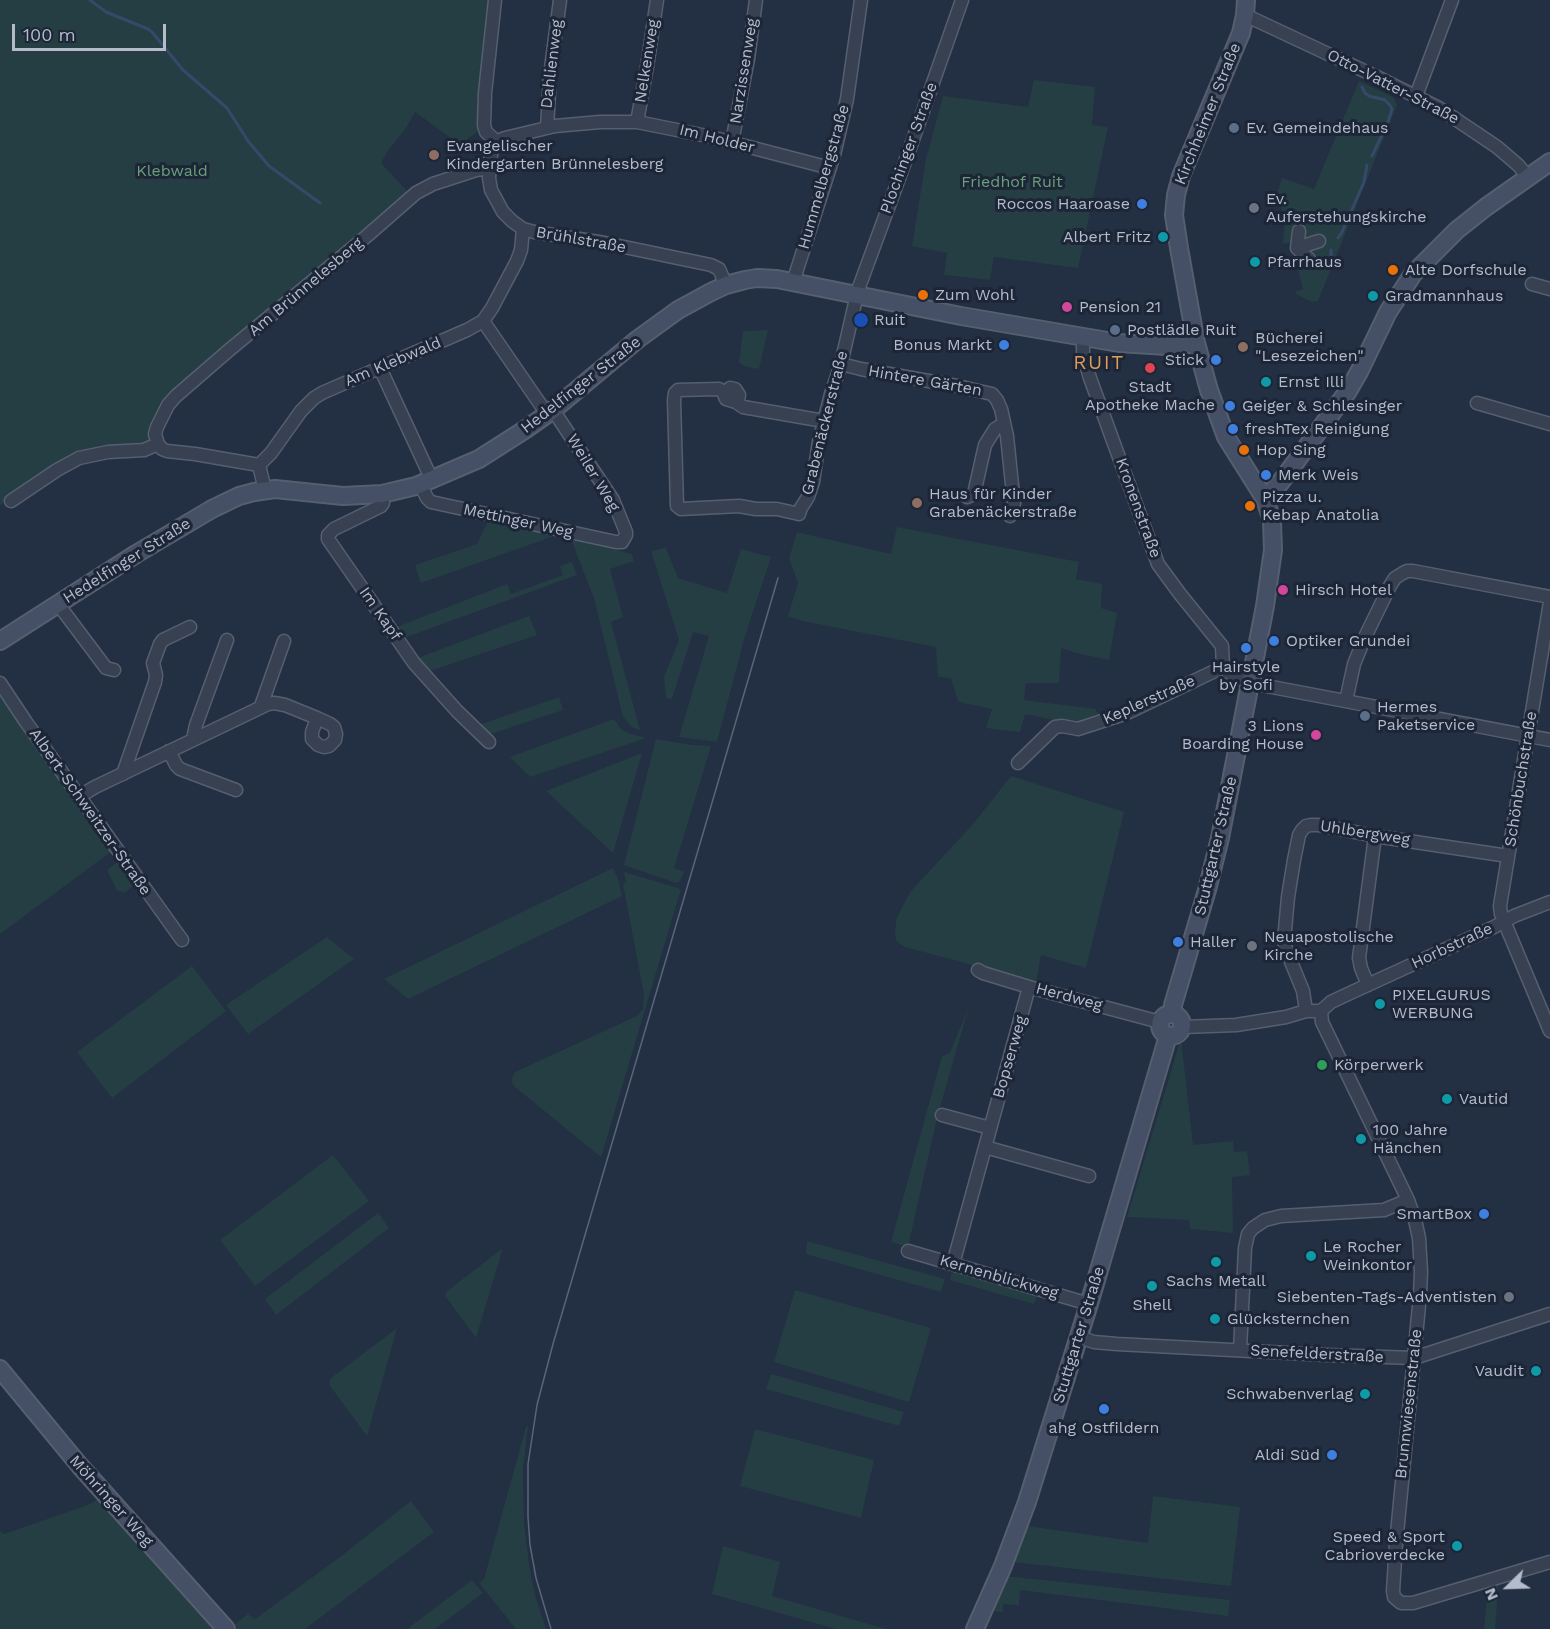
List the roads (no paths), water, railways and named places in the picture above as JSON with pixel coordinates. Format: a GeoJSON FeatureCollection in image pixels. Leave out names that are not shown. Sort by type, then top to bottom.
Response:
{"type":"FeatureCollection","features":[{"type":"Feature","properties":{"kind":"main road","name":"Kirchheimer Straße"},"geometry":{"type":"LineString","coordinates":[[1246,8],[1238,40],[1181,176],[1176,195],[1175,224],[1196,343],[1209,390],[1223,431],[1264,499]]}},
{"type":"Feature","properties":{"kind":"main road"},"geometry":{"type":"LineString","coordinates":[[1264,499],[1280,483],[1348,391],[1397,297],[1413,274],[1457,230],[1550,162]]}},
{"type":"Feature","properties":{"kind":"main road","name":"Hedelfinger Straße"},"geometry":{"type":"LineString","coordinates":[[0,641],[111,569],[221,504],[244,495],[282,489],[351,496],[382,494],[426,482],[479,459],[550,412],[638,339],[673,314],[726,285],[757,278],[793,282],[961,316],[1083,337],[1148,346],[1196,343]]}},
{"type":"Feature","properties":{"kind":"main road","name":"Stuttgarter Straße"},"geometry":{"type":"LineString","coordinates":[[975,1629],[1020,1522],[1079,1337],[1171,1025],[1173,1005],[1216,855],[1265,606],[1273,550],[1272,521],[1264,499]]}},
{"type":"Feature","properties":{"kind":"main road","name":"Möhringer Weg"},"geometry":{"type":"LineString","coordinates":[[0,1369],[80,1466],[226,1629]]}},
{"type":"Feature","properties":{"kind":"street"},"geometry":{"type":"LineString","coordinates":[[495,0],[485,93],[484,125],[486,132],[497,142]]}},
{"type":"Feature","properties":{"kind":"street","name":"Dahlienweg"},"geometry":{"type":"LineString","coordinates":[[547,128],[550,76],[560,0]]}},
{"type":"Feature","properties":{"kind":"street","name":"Nelkenweg"},"geometry":{"type":"LineString","coordinates":[[637,122],[657,0]]}},
{"type":"Feature","properties":{"kind":"street","name":"Narzissenweg"},"geometry":{"type":"LineString","coordinates":[[732,142],[748,59],[756,0]]}},
{"type":"Feature","properties":{"kind":"street","name":"Hummelbergstraße"},"geometry":{"type":"LineString","coordinates":[[793,282],[830,168],[847,99],[861,0]]}},
{"type":"Feature","properties":{"kind":"street","name":"Plochinger Straße"},"geometry":{"type":"LineString","coordinates":[[856,295],[962,0]]}},
{"type":"Feature","properties":{"kind":"street"},"geometry":{"type":"LineString","coordinates":[[1416,96],[1452,0]]}},
{"type":"Feature","properties":{"kind":"street","name":"Otto-Vatter-Straße"},"geometry":{"type":"LineString","coordinates":[[1246,8],[1439,108],[1512,159],[1528,177]]}},
{"type":"Feature","properties":{"kind":"street","name":"Im Holder"},"geometry":{"type":"LineString","coordinates":[[497,142],[547,128],[600,122],[637,122],[684,130],[830,168]]}},
{"type":"Feature","properties":{"kind":"street","name":"Brühlstraße"},"geometry":{"type":"LineString","coordinates":[[497,142],[492,152],[490,187],[496,201],[512,221],[523,229],[711,265],[719,269],[726,285]]}},
{"type":"Feature","properties":{"kind":"street","name":"Am Brünnelesberg"},"geometry":{"type":"LineString","coordinates":[[158,444],[157,427],[168,405],[178,394],[418,191],[467,172],[490,168]]}},
{"type":"Feature","properties":{"kind":"street"},"geometry":{"type":"LineString","coordinates":[[483,321],[517,261],[521,250],[523,229]]}},
{"type":"Feature","properties":{"kind":"street"},"geometry":{"type":"LineString","coordinates":[[1295,251],[1299,231]]}},
{"type":"Feature","properties":{"kind":"street"},"geometry":{"type":"LineString","coordinates":[[1295,251],[1319,241]]}},
{"type":"Feature","properties":{"kind":"street"},"geometry":{"type":"LineString","coordinates":[[1295,251],[1309,259]]}},
{"type":"Feature","properties":{"kind":"street"},"geometry":{"type":"LineString","coordinates":[[1532,284],[1550,289]]}},
{"type":"Feature","properties":{"kind":"street","name":"Grabenäckerstraße"},"geometry":{"type":"LineString","coordinates":[[824,421],[743,407],[736,402],[740,395],[735,389],[730,388],[724,393],[719,389],[680,390],[675,393],[676,506],[681,509],[739,506],[777,509],[799,514],[813,482],[824,421],[841,364],[856,295]]}},
{"type":"Feature","properties":{"kind":"street","name":"Am Klebwald"},"geometry":{"type":"LineString","coordinates":[[259,465],[272,453],[301,411],[314,398],[483,321]]}},
{"type":"Feature","properties":{"kind":"street","name":"Weiler Weg"},"geometry":{"type":"LineString","coordinates":[[483,321],[613,500],[626,532],[625,539]]}},
{"type":"Feature","properties":{"kind":"street","name":"Kronenstraße"},"geometry":{"type":"LineString","coordinates":[[1083,337],[1083,354],[1158,564],[1222,646],[1223,667]]}},
{"type":"Feature","properties":{"kind":"street","name":"Hintere Gärten"},"geometry":{"type":"LineString","coordinates":[[841,364],[989,393],[997,400],[1007,436],[1014,504],[1011,516]]}},
{"type":"Feature","properties":{"kind":"street","name":"Mettinger Weg"},"geometry":{"type":"LineString","coordinates":[[381,368],[426,482],[428,501],[616,542],[622,542],[625,539]]}},
{"type":"Feature","properties":{"kind":"street"},"geometry":{"type":"LineString","coordinates":[[1478,404],[1550,424]]}},
{"type":"Feature","properties":{"kind":"street"},"geometry":{"type":"LineString","coordinates":[[967,497],[974,494],[985,445],[995,429],[1004,424]]}},
{"type":"Feature","properties":{"kind":"street"},"geometry":{"type":"LineString","coordinates":[[11,501],[79,458],[108,452],[144,450],[158,444],[167,451],[259,465],[265,490]]}},
{"type":"Feature","properties":{"kind":"street","name":"Im Kapf"},"geometry":{"type":"LineString","coordinates":[[382,494],[381,506],[334,529],[328,535],[328,539],[414,663],[489,742]]}},
{"type":"Feature","properties":{"kind":"street"},"geometry":{"type":"LineString","coordinates":[[1346,701],[1354,664],[1365,638],[1390,586],[1402,573],[1413,571],[1550,597]]}},
{"type":"Feature","properties":{"kind":"street","name":"Schönbuchstraße"},"geometry":{"type":"LineString","coordinates":[[1550,602],[1500,906],[1501,914],[1550,1031]]}},
{"type":"Feature","properties":{"kind":"street"},"geometry":{"type":"LineString","coordinates":[[58,604],[106,668],[114,670]]}},
{"type":"Feature","properties":{"kind":"street"},"geometry":{"type":"LineString","coordinates":[[123,774],[155,682],[156,673],[153,663],[160,644],[190,627]]}},
{"type":"Feature","properties":{"kind":"street"},"geometry":{"type":"LineString","coordinates":[[193,739],[227,640]]}},
{"type":"Feature","properties":{"kind":"street"},"geometry":{"type":"LineString","coordinates":[[261,706],[284,641]]}},
{"type":"Feature","properties":{"kind":"street"},"geometry":{"type":"LineString","coordinates":[[1223,667],[1228,672],[1250,682],[1550,740]]}},
{"type":"Feature","properties":{"kind":"street","name":"Keplerstraße"},"geometry":{"type":"LineString","coordinates":[[1018,763],[1055,727],[1078,729],[1127,713],[1223,667]]}},
{"type":"Feature","properties":{"kind":"street","name":"Albert-Schweitzer-Straße"},"geometry":{"type":"LineString","coordinates":[[0,683],[182,940]]}},
{"type":"Feature","properties":{"kind":"street"},"geometry":{"type":"LineString","coordinates":[[80,796],[261,706],[271,703],[281,704],[317,718]]}},
{"type":"Feature","properties":{"kind":"street"},"geometry":{"type":"LineString","coordinates":[[169,752],[180,769],[236,790]]}},
{"type":"Feature","properties":{"kind":"street","name":"Uhlbergweg"},"geometry":{"type":"LineString","coordinates":[[1306,1011],[1303,991],[1284,941],[1288,897],[1299,835],[1306,826],[1508,856]]}},
{"type":"Feature","properties":{"kind":"street"},"geometry":{"type":"LineString","coordinates":[[1368,985],[1360,968],[1359,958],[1375,836]]}},
{"type":"Feature","properties":{"kind":"street","name":"Horbstraße"},"geometry":{"type":"LineString","coordinates":[[1321,1011],[1331,1002],[1504,921],[1550,902]]}},
{"type":"Feature","properties":{"kind":"street","name":"Herdweg"},"geometry":{"type":"LineString","coordinates":[[978,970],[1029,987],[1171,1025]]}},
{"type":"Feature","properties":{"kind":"street","name":"Bopserweg"},"geometry":{"type":"LineString","coordinates":[[953,1264],[1029,987]]}},
{"type":"Feature","properties":{"kind":"street"},"geometry":{"type":"LineString","coordinates":[[1171,1025],[1236,1025],[1286,1017],[1306,1011],[1321,1011]]}},
{"type":"Feature","properties":{"kind":"street","name":"Brunnwiesenstraße"},"geometry":{"type":"LineString","coordinates":[[1321,1011],[1324,1027],[1408,1200],[1417,1227],[1420,1251],[1420,1295],[1394,1597],[1408,1604],[1417,1602],[1550,1562]]}},
{"type":"Feature","properties":{"kind":"street"},"geometry":{"type":"LineString","coordinates":[[942,1115],[990,1128]]}},
{"type":"Feature","properties":{"kind":"street"},"geometry":{"type":"LineString","coordinates":[[985,1147],[1089,1176]]}},
{"type":"Feature","properties":{"kind":"street"},"geometry":{"type":"LineString","coordinates":[[1240,1350],[1245,1248],[1248,1234],[1253,1228],[1265,1220],[1281,1216],[1384,1210],[1408,1200]]}},
{"type":"Feature","properties":{"kind":"street","name":"Kernenblickweg"},"geometry":{"type":"LineString","coordinates":[[908,1251],[1089,1304]]}},
{"type":"Feature","properties":{"kind":"street","name":"Senefelderstraße"},"geometry":{"type":"LineString","coordinates":[[1079,1337],[1094,1342],[1116,1344],[1414,1358],[1550,1314]]}},
{"type":"Feature","properties":{"kind":"waterway"},"geometry":{"type":"LineString","coordinates":[[90,0],[106,12],[152,32],[183,70],[227,108],[248,141],[269,166],[320,203]]}},
{"type":"Feature","properties":{"kind":"waterway"},"geometry":{"type":"LineString","coordinates":[[1362,87],[1369,96],[1385,100],[1392,109],[1372,156]]}},
{"type":"Feature","properties":{"kind":"waterway"},"geometry":{"type":"LineString","coordinates":[[1338,238],[1364,182],[1367,165]]}},
{"type":"Feature","properties":{"kind":"waterway"},"geometry":{"type":"LineString","coordinates":[[1328,268],[1331,262],[1331,250]]}},
{"type":"Feature","properties":{"kind":"tram line"},"geometry":{"type":"LineString","coordinates":[[551,1629],[536,1578],[528,1517],[528,1464],[537,1405],[778,578]]}},
{"type":"Feature","properties":{"kind":"place","name":"Ev. Gemeindehaus"},"geometry":{"type":"Point","coordinates":[1234,128]}},
{"type":"Feature","properties":{"kind":"place","name":"Evangelischer Kindergarten Brünnelesberg"},"geometry":{"type":"Point","coordinates":[434,155]}},
{"type":"Feature","properties":{"kind":"place","name":"Roccos Haaroase"},"geometry":{"type":"Point","coordinates":[1142,204]}},
{"type":"Feature","properties":{"kind":"place","name":"Ev. Auferstehungskirche"},"geometry":{"type":"Point","coordinates":[1254,208]}},
{"type":"Feature","properties":{"kind":"place","name":"Albert Fritz"},"geometry":{"type":"Point","coordinates":[1163,237]}},
{"type":"Feature","properties":{"kind":"place","name":"Pfarrhaus"},"geometry":{"type":"Point","coordinates":[1255,262]}},
{"type":"Feature","properties":{"kind":"place","name":"Alte Dorfschule"},"geometry":{"type":"Point","coordinates":[1393,270]}},
{"type":"Feature","properties":{"kind":"place","name":"Zum Wohl"},"geometry":{"type":"Point","coordinates":[923,295]}},
{"type":"Feature","properties":{"kind":"place","name":"Gradmannhaus"},"geometry":{"type":"Point","coordinates":[1373,296]}},
{"type":"Feature","properties":{"kind":"place","name":"Pension 21"},"geometry":{"type":"Point","coordinates":[1067,307]}},
{"type":"Feature","properties":{"kind":"place","name":"Ruit"},"geometry":{"type":"Point","coordinates":[861,320]}},
{"type":"Feature","properties":{"kind":"place","name":"Postlädle Ruit"},"geometry":{"type":"Point","coordinates":[1115,330]}},
{"type":"Feature","properties":{"kind":"place","name":"Bonus Markt"},"geometry":{"type":"Point","coordinates":[1004,345]}},
{"type":"Feature","properties":{"kind":"place","name":"Bücherei \"Lesezeichen\""},"geometry":{"type":"Point","coordinates":[1243,347]}},
{"type":"Feature","properties":{"kind":"place","name":"Stick"},"geometry":{"type":"Point","coordinates":[1216,360]}},
{"type":"Feature","properties":{"kind":"place","name":"Stadt Apotheke Mache"},"geometry":{"type":"Point","coordinates":[1150,368]}},
{"type":"Feature","properties":{"kind":"place","name":"Ernst Illi"},"geometry":{"type":"Point","coordinates":[1266,382]}},
{"type":"Feature","properties":{"kind":"place","name":"Geiger & Schlesinger"},"geometry":{"type":"Point","coordinates":[1230,406]}},
{"type":"Feature","properties":{"kind":"place","name":"freshTex Reinigung"},"geometry":{"type":"Point","coordinates":[1233,429]}},
{"type":"Feature","properties":{"kind":"place","name":"Hop Sing"},"geometry":{"type":"Point","coordinates":[1244,450]}},
{"type":"Feature","properties":{"kind":"place","name":"Merk Weis"},"geometry":{"type":"Point","coordinates":[1266,475]}},
{"type":"Feature","properties":{"kind":"place","name":"Haus für Kinder Grabenäckerstraße"},"geometry":{"type":"Point","coordinates":[917,503]}},
{"type":"Feature","properties":{"kind":"place","name":"Pizza u. Kebap Anatolia"},"geometry":{"type":"Point","coordinates":[1250,506]}},
{"type":"Feature","properties":{"kind":"place","name":"Hirsch Hotel"},"geometry":{"type":"Point","coordinates":[1283,590]}},
{"type":"Feature","properties":{"kind":"place","name":"Optiker Grundei"},"geometry":{"type":"Point","coordinates":[1274,641]}},
{"type":"Feature","properties":{"kind":"place","name":"Hairstyle by Sofi"},"geometry":{"type":"Point","coordinates":[1246,648]}},
{"type":"Feature","properties":{"kind":"place","name":"Hermes Paketservice"},"geometry":{"type":"Point","coordinates":[1365,716]}},
{"type":"Feature","properties":{"kind":"place","name":"3 Lions Boarding House"},"geometry":{"type":"Point","coordinates":[1316,735]}},
{"type":"Feature","properties":{"kind":"place","name":"Haller"},"geometry":{"type":"Point","coordinates":[1178,942]}},
{"type":"Feature","properties":{"kind":"place","name":"Neuapostolische Kirche"},"geometry":{"type":"Point","coordinates":[1252,946]}},
{"type":"Feature","properties":{"kind":"place","name":"PIXELGURUS WERBUNG"},"geometry":{"type":"Point","coordinates":[1380,1004]}},
{"type":"Feature","properties":{"kind":"place","name":"Körperwerk"},"geometry":{"type":"Point","coordinates":[1322,1065]}},
{"type":"Feature","properties":{"kind":"place","name":"Vautid"},"geometry":{"type":"Point","coordinates":[1447,1099]}},
{"type":"Feature","properties":{"kind":"place","name":"100 Jahre Hänchen"},"geometry":{"type":"Point","coordinates":[1361,1139]}},
{"type":"Feature","properties":{"kind":"place","name":"SmartBox"},"geometry":{"type":"Point","coordinates":[1484,1214]}},
{"type":"Feature","properties":{"kind":"place","name":"Le Rocher Weinkontor"},"geometry":{"type":"Point","coordinates":[1311,1256]}},
{"type":"Feature","properties":{"kind":"place","name":"Sachs Metall"},"geometry":{"type":"Point","coordinates":[1216,1262]}},
{"type":"Feature","properties":{"kind":"place","name":"Shell"},"geometry":{"type":"Point","coordinates":[1152,1286]}},
{"type":"Feature","properties":{"kind":"place","name":"Siebenten-Tags-Adventisten"},"geometry":{"type":"Point","coordinates":[1509,1297]}},
{"type":"Feature","properties":{"kind":"place","name":"Glücksternchen"},"geometry":{"type":"Point","coordinates":[1215,1319]}},
{"type":"Feature","properties":{"kind":"place","name":"Vaudit"},"geometry":{"type":"Point","coordinates":[1536,1371]}},
{"type":"Feature","properties":{"kind":"place","name":"Schwabenverlag"},"geometry":{"type":"Point","coordinates":[1365,1394]}},
{"type":"Feature","properties":{"kind":"place","name":"ahg Ostfildern"},"geometry":{"type":"Point","coordinates":[1104,1409]}},
{"type":"Feature","properties":{"kind":"place","name":"Aldi Süd"},"geometry":{"type":"Point","coordinates":[1332,1455]}},
{"type":"Feature","properties":{"kind":"place","name":"Speed & Sport Cabrioverdecke"},"geometry":{"type":"Point","coordinates":[1457,1546]}},
{"type":"Feature","properties":{"kind":"district","name":"RUIT"},"geometry":{"type":"Point","coordinates":[1099,363]}},
{"type":"Feature","properties":{"kind":"park label","name":"Klebwald"},"geometry":{"type":"Point","coordinates":[172,171]}},
{"type":"Feature","properties":{"kind":"park label","name":"Friedhof Ruit"},"geometry":{"type":"Point","coordinates":[1012,182]}}]}
